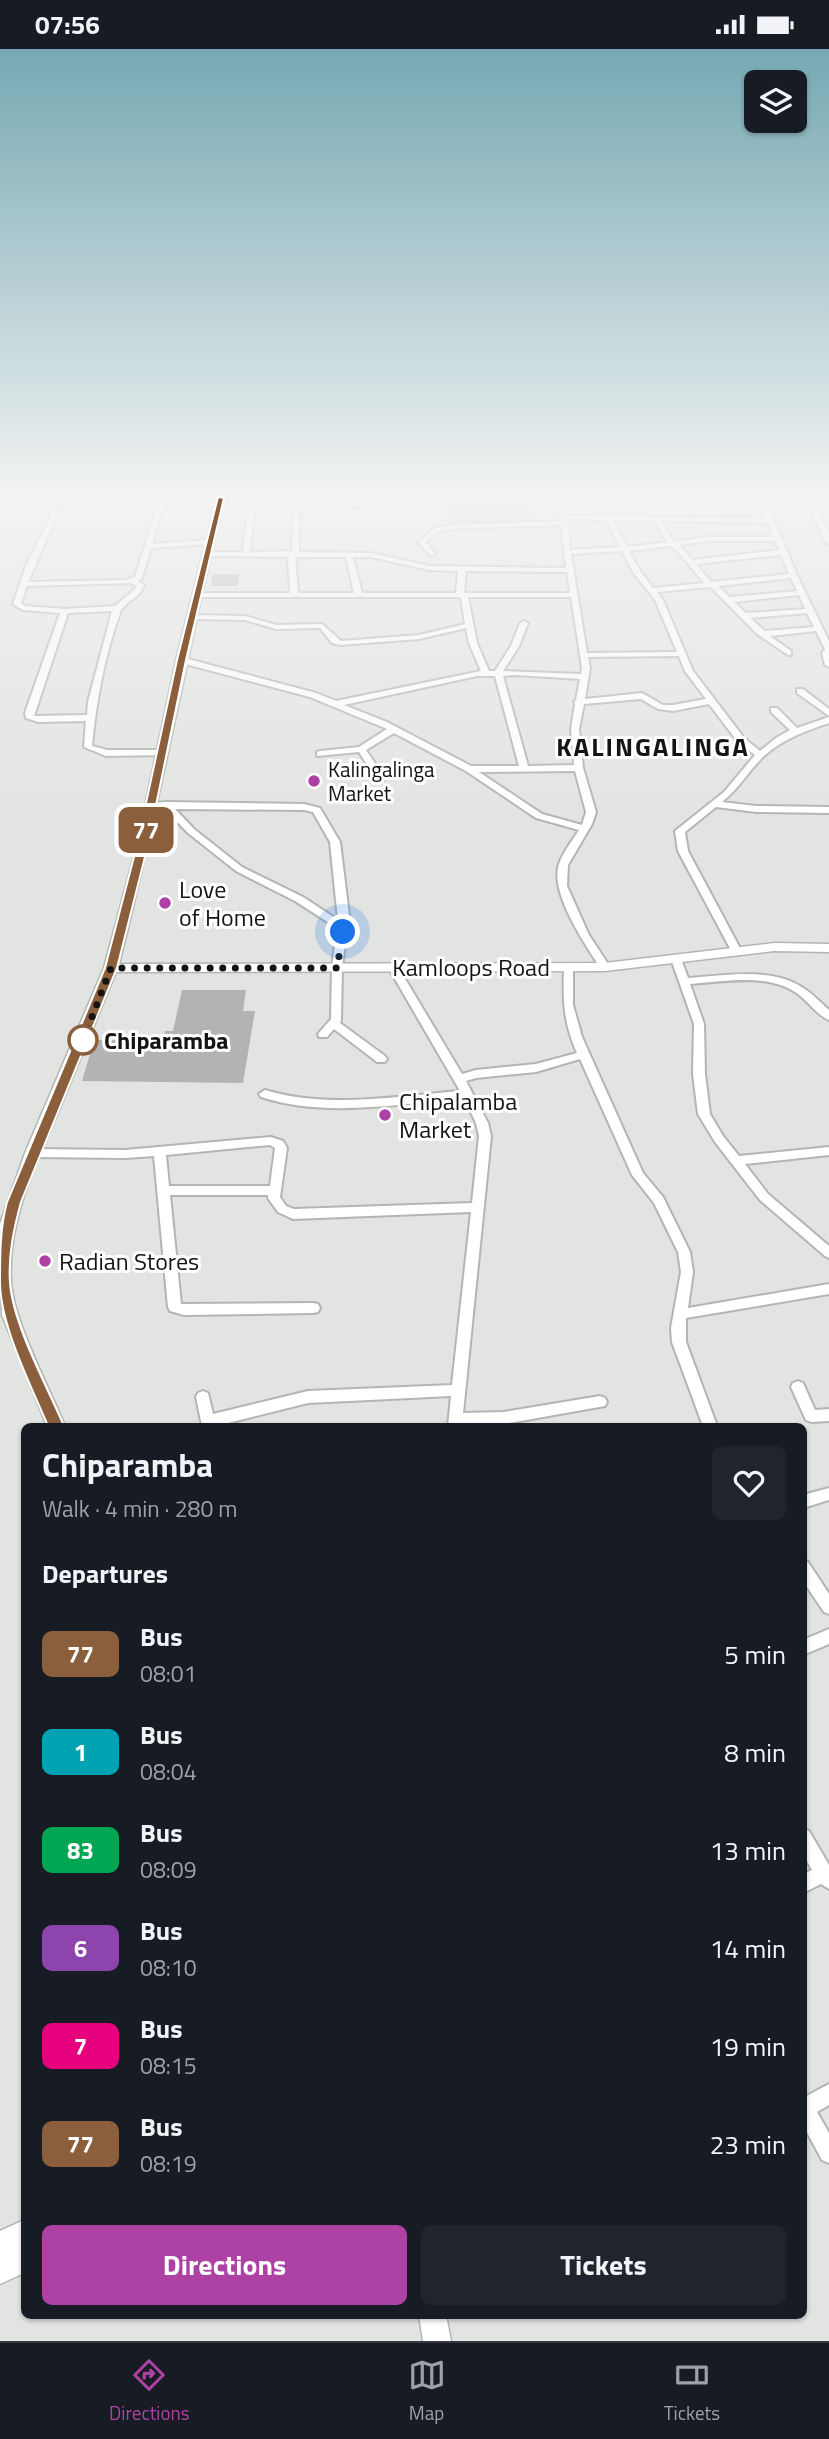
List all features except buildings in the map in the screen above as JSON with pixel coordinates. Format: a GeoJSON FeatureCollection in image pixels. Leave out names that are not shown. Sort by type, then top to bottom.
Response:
{"type":"FeatureCollection","features":[{"type":"Feature","properties":{"kind":"main road"},"geometry":{"type":"LineString","coordinates":[[55,1423],[15,1331],[3,1283],[3,1252],[7,1226],[33,1153],[111,968],[158,806],[163,753],[195,605]]}},
{"type":"Feature","properties":{"kind":"main road","name":"Kamloops Road"},"geometry":{"type":"LineString","coordinates":[[111,968],[605,967],[775,947],[829,948]]}},
{"type":"Feature","properties":{"kind":"main road"},"geometry":{"type":"LineString","coordinates":[[0,2245],[21,2234]]}},
{"type":"Feature","properties":{"kind":"main road"},"geometry":{"type":"LineString","coordinates":[[0,2271],[21,2260]]}},
{"type":"Feature","properties":{"kind":"street"},"geometry":{"type":"LineString","coordinates":[[19,605],[65,611],[117,608],[121,605]]}},
{"type":"Feature","properties":{"kind":"street"},"geometry":{"type":"LineString","coordinates":[[464,605],[485,673]]}},
{"type":"Feature","properties":{"kind":"street"},"geometry":{"type":"LineString","coordinates":[[576,605],[585,655],[575,729],[579,768],[591,805],[590,818],[563,865],[562,886],[584,935],[605,967]]}},
{"type":"Feature","properties":{"kind":"street"},"geometry":{"type":"LineString","coordinates":[[659,605],[681,654],[711,701],[741,740],[760,755]]}},
{"type":"Feature","properties":{"kind":"street"},"geometry":{"type":"LineString","coordinates":[[732,605],[788,653]]}},
{"type":"Feature","properties":{"kind":"street"},"geometry":{"type":"LineString","coordinates":[[805,605],[829,650],[826,653],[829,664]]}},
{"type":"Feature","properties":{"kind":"street"},"geometry":{"type":"LineString","coordinates":[[117,608],[89,718],[88,747],[125,754],[163,753]]}},
{"type":"Feature","properties":{"kind":"street"},"geometry":{"type":"LineString","coordinates":[[65,611],[29,716],[38,719],[89,718]]}},
{"type":"Feature","properties":{"kind":"street"},"geometry":{"type":"LineString","coordinates":[[743,616],[808,611]]}},
{"type":"Feature","properties":{"kind":"street"},"geometry":{"type":"LineString","coordinates":[[192,617],[245,618],[276,627],[322,626],[340,643],[419,637],[469,625]]}},
{"type":"Feature","properties":{"kind":"street"},"geometry":{"type":"LineString","coordinates":[[524,624],[515,646],[498,673],[524,769]]}},
{"type":"Feature","properties":{"kind":"street"},"geometry":{"type":"LineString","coordinates":[[763,634],[817,629]]}},
{"type":"Feature","properties":{"kind":"street"},"geometry":{"type":"LineString","coordinates":[[585,655],[681,654]]}},
{"type":"Feature","properties":{"kind":"street"},"geometry":{"type":"LineString","coordinates":[[181,660],[299,691],[394,729],[469,769],[539,816],[584,829]]}},
{"type":"Feature","properties":{"kind":"street"},"geometry":{"type":"LineString","coordinates":[[334,705],[485,673],[584,677]]}},
{"type":"Feature","properties":{"kind":"street"},"geometry":{"type":"LineString","coordinates":[[800,691],[829,713]]}},
{"type":"Feature","properties":{"kind":"street"},"geometry":{"type":"LineString","coordinates":[[578,702],[645,697],[662,707],[673,708],[711,701]]}},
{"type":"Feature","properties":{"kind":"street"},"geometry":{"type":"LineString","coordinates":[[774,710],[796,731]]}},
{"type":"Feature","properties":{"kind":"street"},"geometry":{"type":"LineString","coordinates":[[737,952],[679,840],[680,831],[727,794],[760,755],[796,731],[829,720]]}},
{"type":"Feature","properties":{"kind":"street"},"geometry":{"type":"LineString","coordinates":[[320,754],[361,749],[394,729]]}},
{"type":"Feature","properties":{"kind":"street"},"geometry":{"type":"LineString","coordinates":[[361,749],[380,778]]}},
{"type":"Feature","properties":{"kind":"street"},"geometry":{"type":"LineString","coordinates":[[469,769],[579,768]]}},
{"type":"Feature","properties":{"kind":"street"},"geometry":{"type":"LineString","coordinates":[[714,804],[756,809],[829,810]]}},
{"type":"Feature","properties":{"kind":"street"},"geometry":{"type":"LineString","coordinates":[[158,806],[304,807],[317,810],[335,842],[344,915],[337,968],[334,1024],[323,1034]]}},
{"type":"Feature","properties":{"kind":"street"},"geometry":{"type":"LineString","coordinates":[[158,806],[239,869],[299,899],[343,927]]}},
{"type":"Feature","properties":{"kind":"street"},"geometry":{"type":"LineString","coordinates":[[676,959],[699,1024],[699,1074],[704,1114],[772,1206],[829,1252]]}},
{"type":"Feature","properties":{"kind":"street"},"geometry":{"type":"LineString","coordinates":[[393,967],[468,1094],[485,1136],[455,1422],[517,1417],[600,1402]]}},
{"type":"Feature","properties":{"kind":"street"},"geometry":{"type":"LineString","coordinates":[[569,967],[571,1021],[583,1055],[638,1175],[645,1187],[659,1200],[684,1252],[687,1272],[679,1342],[709,1423]]}},
{"type":"Feature","properties":{"kind":"street"},"geometry":{"type":"LineString","coordinates":[[686,981],[770,979],[796,987],[829,1016]]}},
{"type":"Feature","properties":{"kind":"street"},"geometry":{"type":"LineString","coordinates":[[334,1024],[381,1059]]}},
{"type":"Feature","properties":{"kind":"street"},"geometry":{"type":"LineString","coordinates":[[459,1079],[476,1074],[536,1068],[583,1055]]}},
{"type":"Feature","properties":{"kind":"street"},"geometry":{"type":"LineString","coordinates":[[265,1094],[274,1099],[306,1104],[468,1094]]}},
{"type":"Feature","properties":{"kind":"street"},"geometry":{"type":"LineString","coordinates":[[33,1153],[96,1156],[271,1141],[279,1144],[281,1148],[274,1198],[277,1204],[293,1214],[479,1207]]}},
{"type":"Feature","properties":{"kind":"street"},"geometry":{"type":"LineString","coordinates":[[737,1161],[829,1151]]}},
{"type":"Feature","properties":{"kind":"street"},"geometry":{"type":"LineString","coordinates":[[160,1152],[172,1252],[173,1302],[178,1309],[313,1308]]}},
{"type":"Feature","properties":{"kind":"street"},"geometry":{"type":"LineString","coordinates":[[164,1191],[276,1190]]}},
{"type":"Feature","properties":{"kind":"street"},"geometry":{"type":"LineString","coordinates":[[681,1314],[829,1289]]}},
{"type":"Feature","properties":{"kind":"street"},"geometry":{"type":"LineString","coordinates":[[798,1387],[811,1416],[829,1415]]}},
{"type":"Feature","properties":{"kind":"street"},"geometry":{"type":"LineString","coordinates":[[211,1423],[249,1409],[308,1397],[458,1390]]}},
{"type":"Feature","properties":{"kind":"street"},"geometry":{"type":"LineString","coordinates":[[203,1397],[208,1423]]}},
{"type":"Feature","properties":{"kind":"street"},"geometry":{"type":"LineString","coordinates":[[807,1501],[829,1494]]}},
{"type":"Feature","properties":{"kind":"street"},"geometry":{"type":"LineString","coordinates":[[807,1573],[829,1607]]}},
{"type":"Feature","properties":{"kind":"street"},"geometry":{"type":"LineString","coordinates":[[807,1646],[829,1636]]}},
{"type":"Feature","properties":{"kind":"street"},"geometry":{"type":"LineString","coordinates":[[807,1844],[827,1876],[807,1883]]}},
{"type":"Feature","properties":{"kind":"street"},"geometry":{"type":"LineString","coordinates":[[807,2107],[829,2094]]}},
{"type":"Feature","properties":{"kind":"street"},"geometry":{"type":"LineString","coordinates":[[807,2114],[829,2153]]}},
{"type":"Feature","properties":{"kind":"bus line","name":"77"},"geometry":{"type":"LineString","coordinates":[[55,1423],[15,1331],[4,1294],[5,1235],[14,1202],[33,1153],[111,968],[142,849],[195,605]]}},
{"type":"Feature","properties":{"kind":"place","name":"Kalingalinga Market"},"geometry":{"type":"Point","coordinates":[314,781]}},
{"type":"Feature","properties":{"kind":"place","name":"Love of Home"},"geometry":{"type":"Point","coordinates":[165,903]}},
{"type":"Feature","properties":{"kind":"place","name":"Chiparamba"},"geometry":{"type":"Point","coordinates":[83,1040]}},
{"type":"Feature","properties":{"kind":"place","name":"Chipalamba Market"},"geometry":{"type":"Point","coordinates":[385,1115]}},
{"type":"Feature","properties":{"kind":"place","name":"Radian Stores"},"geometry":{"type":"Point","coordinates":[45,1261]}},
{"type":"Feature","properties":{"kind":"district","name":"KALINGALINGA"},"geometry":{"type":"Point","coordinates":[653,746]}},
{"type":"Feature","properties":{"kind":"route"},"geometry":{"type":"LineString","coordinates":[[83,1040],[111,968],[337,968],[343,932]]}}]}
